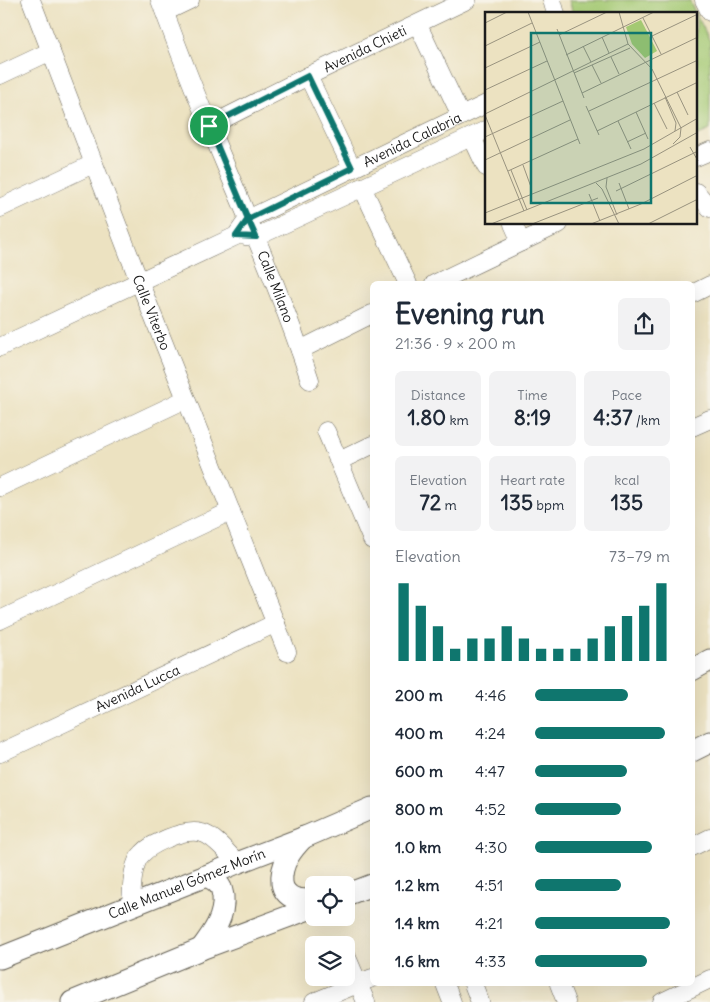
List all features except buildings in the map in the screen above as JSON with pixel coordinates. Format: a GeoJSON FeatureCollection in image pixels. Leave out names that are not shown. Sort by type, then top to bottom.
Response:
{"type":"FeatureCollection","features":[{"type":"Feature","properties":{"kind":"main road"},"geometry":{"type":"LineString","coordinates":[[695,668],[710,660]]}},
{"type":"Feature","properties":{"kind":"main road"},"geometry":{"type":"LineString","coordinates":[[695,750],[710,742]]}},
{"type":"Feature","properties":{"kind":"main road","name":"Calle Manuel Gómez Morín"},"geometry":{"type":"LineString","coordinates":[[0,958],[370,809]]}},
{"type":"Feature","properties":{"kind":"main road"},"geometry":{"type":"LineString","coordinates":[[304,837],[291,851],[282,871],[283,888],[287,894],[293,898],[305,900]]}},
{"type":"Feature","properties":{"kind":"main road"},"geometry":{"type":"LineString","coordinates":[[201,949],[213,934],[220,920],[222,909],[222,889],[219,884],[206,876]]}},
{"type":"Feature","properties":{"kind":"main road"},"geometry":{"type":"LineString","coordinates":[[355,892],[370,886]]}},
{"type":"Feature","properties":{"kind":"main road"},"geometry":{"type":"LineString","coordinates":[[72,1002],[201,949],[305,910]]}},
{"type":"Feature","properties":{"kind":"street","name":"Calle Viterbo"},"geometry":{"type":"LineString","coordinates":[[31,0],[93,164],[287,652]]}},
{"type":"Feature","properties":{"kind":"street"},"geometry":{"type":"LineString","coordinates":[[162,6],[190,0]]}},
{"type":"Feature","properties":{"kind":"street","name":"Avenida Chieti"},"geometry":{"type":"LineString","coordinates":[[209,126],[467,0]]}},
{"type":"Feature","properties":{"kind":"street"},"geometry":{"type":"LineString","coordinates":[[704,0],[710,12]]}},
{"type":"Feature","properties":{"kind":"street","name":"Calle Milano"},"geometry":{"type":"LineString","coordinates":[[162,6],[209,126],[256,237],[310,380]]}},
{"type":"Feature","properties":{"kind":"street"},"geometry":{"type":"LineString","coordinates":[[418,24],[461,116]]}},
{"type":"Feature","properties":{"kind":"street"},"geometry":{"type":"LineString","coordinates":[[0,75],[51,51]]}},
{"type":"Feature","properties":{"kind":"street"},"geometry":{"type":"LineString","coordinates":[[308,76],[352,168]]}},
{"type":"Feature","properties":{"kind":"street","name":"Avenida Calabria"},"geometry":{"type":"LineString","coordinates":[[236,236],[248,219],[485,104]]}},
{"type":"Feature","properties":{"kind":"street"},"geometry":{"type":"LineString","coordinates":[[479,134],[485,162]]}},
{"type":"Feature","properties":{"kind":"street","name":"Avenida Calabria"},"geometry":{"type":"LineString","coordinates":[[0,347],[236,236],[256,237],[479,134]]}},
{"type":"Feature","properties":{"kind":"street"},"geometry":{"type":"LineString","coordinates":[[698,156],[710,151]]}},
{"type":"Feature","properties":{"kind":"street"},"geometry":{"type":"LineString","coordinates":[[0,208],[93,164]]}},
{"type":"Feature","properties":{"kind":"street"},"geometry":{"type":"LineString","coordinates":[[362,187],[407,281]]}},
{"type":"Feature","properties":{"kind":"street"},"geometry":{"type":"LineString","coordinates":[[698,194],[710,208]]}},
{"type":"Feature","properties":{"kind":"street"},"geometry":{"type":"LineString","coordinates":[[513,225],[521,242]]}},
{"type":"Feature","properties":{"kind":"street"},"geometry":{"type":"LineString","coordinates":[[440,281],[557,225]]}},
{"type":"Feature","properties":{"kind":"street"},"geometry":{"type":"LineString","coordinates":[[695,292],[710,285]]}},
{"type":"Feature","properties":{"kind":"street"},"geometry":{"type":"LineString","coordinates":[[300,350],[370,315]]}},
{"type":"Feature","properties":{"kind":"street"},"geometry":{"type":"LineString","coordinates":[[0,487],[186,399]]}},
{"type":"Feature","properties":{"kind":"street"},"geometry":{"type":"LineString","coordinates":[[695,426],[710,419]]}},
{"type":"Feature","properties":{"kind":"street"},"geometry":{"type":"LineString","coordinates":[[326,431],[370,535]]}},
{"type":"Feature","properties":{"kind":"street"},"geometry":{"type":"LineString","coordinates":[[339,461],[370,446]]}},
{"type":"Feature","properties":{"kind":"street"},"geometry":{"type":"LineString","coordinates":[[0,620],[231,511]]}},
{"type":"Feature","properties":{"kind":"street","name":"Avenida Lucca"},"geometry":{"type":"LineString","coordinates":[[0,753],[276,623]]}},
{"type":"Feature","properties":{"kind":"street"},"geometry":{"type":"LineString","coordinates":[[131,905],[135,867],[140,854],[174,835],[202,832],[237,862]]}},
{"type":"Feature","properties":{"kind":"street"},"geometry":{"type":"LineString","coordinates":[[695,846],[710,838]]}},
{"type":"Feature","properties":{"kind":"street"},"geometry":{"type":"LineString","coordinates":[[355,966],[366,981],[366,1002]]}},
{"type":"Feature","properties":{"kind":"street"},"geometry":{"type":"LineString","coordinates":[[662,1002],[710,979]]}},
{"type":"Feature","properties":{"kind":"street"},"geometry":{"type":"LineString","coordinates":[[314,1002],[366,981]]}},
{"type":"Feature","properties":{"kind":"street"},"geometry":{"type":"LineString","coordinates":[[446,986],[452,1002]]}},
{"type":"Feature","properties":{"kind":"street"},"geometry":{"type":"LineString","coordinates":[[474,986],[480,1002]]}},
{"type":"Feature","properties":{"kind":"street"},"geometry":{"type":"LineString","coordinates":[[560,986],[566,1002]]}},
{"type":"Feature","properties":{"kind":"green space"},"geometry":{"type":"Polygon","coordinates":[[[569,0],[689,0],[695,12],[572,12],[569,0]]]}},
{"type":"Feature","properties":{"kind":"green space"},"geometry":{"type":"Polygon","coordinates":[[[698,18],[710,41],[710,130],[698,135],[698,18]]]}},
{"type":"Feature","properties":{"kind":"route"},"geometry":{"type":"LineString","coordinates":[[209,126],[248,219],[236,236],[256,237],[248,219],[352,168],[308,76],[209,126]]}}]}
